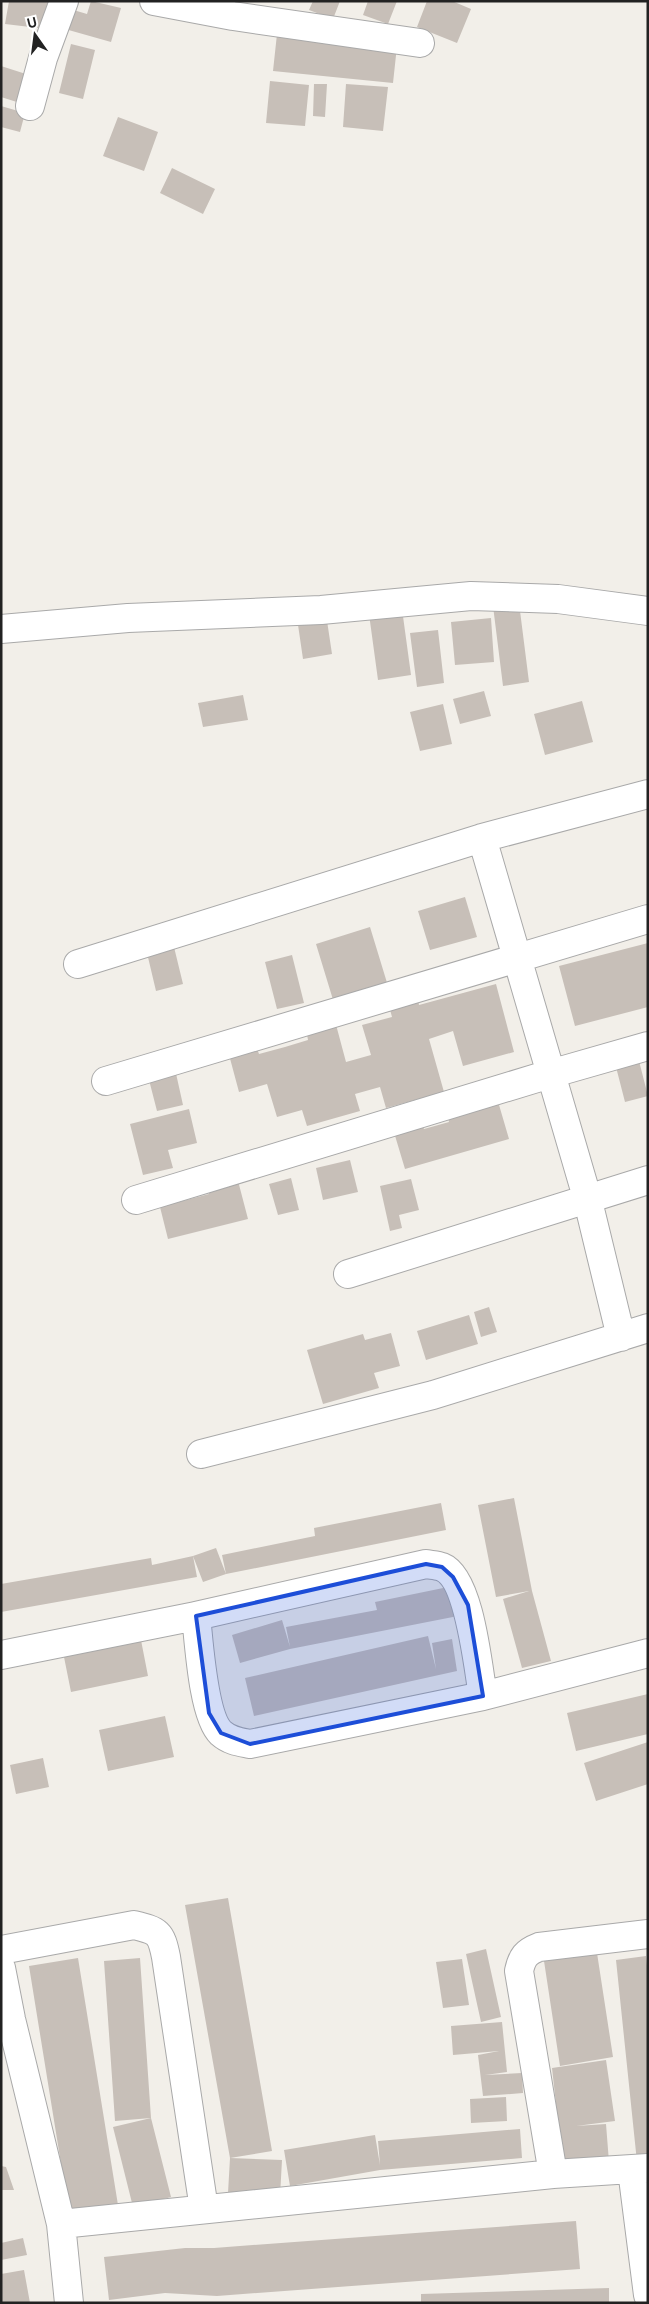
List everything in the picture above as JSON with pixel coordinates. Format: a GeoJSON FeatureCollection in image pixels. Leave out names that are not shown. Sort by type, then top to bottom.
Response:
{"type":"FeatureCollection","features":[{"type":"Feature","properties":{"kind":"street"},"geometry":{"type":"LineString","coordinates":[[30,106],[43,58],[64,1]]}},
{"type":"Feature","properties":{"kind":"street"},"geometry":{"type":"LineString","coordinates":[[154,1],[233,16],[420,43]]}},
{"type":"Feature","properties":{"kind":"street"},"geometry":{"type":"LineString","coordinates":[[1,629],[128,618],[321,610],[470,596],[558,599],[648,611]]}},
{"type":"Feature","properties":{"kind":"street"},"geometry":{"type":"LineString","coordinates":[[78,964],[482,838],[648,794]]}},
{"type":"Feature","properties":{"kind":"street"},"geometry":{"type":"LineString","coordinates":[[482,838],[588,1198],[621,1337]]}},
{"type":"Feature","properties":{"kind":"street"},"geometry":{"type":"LineString","coordinates":[[106,1081],[648,919]]}},
{"type":"Feature","properties":{"kind":"street"},"geometry":{"type":"LineString","coordinates":[[136,1200],[648,1046]]}},
{"type":"Feature","properties":{"kind":"street"},"geometry":{"type":"LineString","coordinates":[[348,1274],[648,1180]]}},
{"type":"Feature","properties":{"kind":"street"},"geometry":{"type":"LineString","coordinates":[[201,1454],[433,1395],[648,1328]]}},
{"type":"Feature","properties":{"kind":"street"},"geometry":{"type":"LineString","coordinates":[[1,1655],[196,1616],[426,1564],[442,1567],[453,1577],[468,1605],[483,1696]]}},
{"type":"Feature","properties":{"kind":"street"},"geometry":{"type":"LineString","coordinates":[[196,1616],[210,1713],[221,1733],[232,1740],[250,1744],[483,1696],[648,1653]]}},
{"type":"Feature","properties":{"kind":"street"},"geometry":{"type":"LineString","coordinates":[[1,1950],[134,1925],[153,1930],[160,1936],[166,1957],[204,2210]]}},
{"type":"Feature","properties":{"kind":"street"},"geometry":{"type":"LineString","coordinates":[[553,2174],[519,1971],[521,1960],[527,1952],[539,1947],[648,1934]]}},
{"type":"Feature","properties":{"kind":"street"},"geometry":{"type":"LineString","coordinates":[[1,1968],[6,2021],[61,2224],[69,2303]]}},
{"type":"Feature","properties":{"kind":"street"},"geometry":{"type":"LineString","coordinates":[[61,2224],[553,2174],[640,2169],[648,2296]]}},
{"type":"Feature","properties":{"kind":"highlighted area"},"geometry":{"type":"Polygon","coordinates":[[[426,1564],[442,1567],[453,1577],[468,1605],[483,1696],[250,1744],[221,1733],[209,1713],[196,1616],[426,1564]]]}},
{"type":"Feature","properties":{"kind":"building"},"geometry":{"type":"Polygon","coordinates":[[[9,1],[50,2],[47,29],[5,24],[9,1]]]}},
{"type":"Feature","properties":{"kind":"building"},"geometry":{"type":"Polygon","coordinates":[[[91,1],[121,8],[111,42],[65,29],[70,9],[87,14],[91,1]]]}},
{"type":"Feature","properties":{"kind":"building"},"geometry":{"type":"Polygon","coordinates":[[[313,1],[340,1],[333,19],[309,10],[313,1]]]}},
{"type":"Feature","properties":{"kind":"building"},"geometry":{"type":"Polygon","coordinates":[[[368,1],[397,1],[388,24],[363,15],[368,1]]]}},
{"type":"Feature","properties":{"kind":"building"},"geometry":{"type":"Polygon","coordinates":[[[427,1],[452,1],[471,9],[457,43],[417,27],[427,1]]]}},
{"type":"Feature","properties":{"kind":"building"},"geometry":{"type":"Polygon","coordinates":[[[277,34],[397,46],[393,83],[273,71],[277,34]]]}},
{"type":"Feature","properties":{"kind":"building"},"geometry":{"type":"Polygon","coordinates":[[[71,44],[95,50],[83,99],[59,93],[71,44]]]}},
{"type":"Feature","properties":{"kind":"building"},"geometry":{"type":"Polygon","coordinates":[[[1,66],[29,75],[20,103],[1,97],[1,66]]]}},
{"type":"Feature","properties":{"kind":"building"},"geometry":{"type":"Polygon","coordinates":[[[270,81],[309,85],[305,126],[266,123],[270,81]]]}},
{"type":"Feature","properties":{"kind":"building"},"geometry":{"type":"Polygon","coordinates":[[[314,84],[327,84],[325,117],[313,116],[314,84]]]}},
{"type":"Feature","properties":{"kind":"building"},"geometry":{"type":"Polygon","coordinates":[[[346,84],[388,87],[383,131],[343,127],[346,84]]]}},
{"type":"Feature","properties":{"kind":"building"},"geometry":{"type":"Polygon","coordinates":[[[1,106],[25,113],[20,132],[1,127],[1,106]]]}},
{"type":"Feature","properties":{"kind":"building"},"geometry":{"type":"Polygon","coordinates":[[[118,117],[158,132],[144,171],[103,156],[118,117]]]}},
{"type":"Feature","properties":{"kind":"building"},"geometry":{"type":"Polygon","coordinates":[[[172,168],[215,189],[203,214],[160,193],[172,168]]]}},
{"type":"Feature","properties":{"kind":"building"},"geometry":{"type":"Polygon","coordinates":[[[519,603],[529,682],[503,686],[493,606],[519,603]]]}},
{"type":"Feature","properties":{"kind":"building"},"geometry":{"type":"Polygon","coordinates":[[[402,609],[411,675],[378,680],[369,614],[402,609]]]}},
{"type":"Feature","properties":{"kind":"building"},"geometry":{"type":"Polygon","coordinates":[[[326,614],[332,654],[303,659],[297,618],[326,614]]]}},
{"type":"Feature","properties":{"kind":"building"},"geometry":{"type":"Polygon","coordinates":[[[491,618],[494,662],[455,665],[451,622],[491,618]]]}},
{"type":"Feature","properties":{"kind":"building"},"geometry":{"type":"Polygon","coordinates":[[[438,630],[444,683],[417,687],[410,633],[438,630]]]}},
{"type":"Feature","properties":{"kind":"building"},"geometry":{"type":"Polygon","coordinates":[[[484,691],[491,716],[460,724],[453,699],[484,691]]]}},
{"type":"Feature","properties":{"kind":"building"},"geometry":{"type":"Polygon","coordinates":[[[243,695],[248,720],[203,727],[198,703],[243,695]]]}},
{"type":"Feature","properties":{"kind":"building"},"geometry":{"type":"Polygon","coordinates":[[[582,701],[593,742],[545,755],[534,714],[582,701]]]}},
{"type":"Feature","properties":{"kind":"building"},"geometry":{"type":"Polygon","coordinates":[[[443,704],[452,744],[420,751],[410,712],[443,704]]]}},
{"type":"Feature","properties":{"kind":"building"},"geometry":{"type":"Polygon","coordinates":[[[465,897],[477,937],[430,950],[418,911],[465,897]]]}},
{"type":"Feature","properties":{"kind":"building"},"geometry":{"type":"Polygon","coordinates":[[[370,927],[388,986],[334,1003],[316,944],[370,927]]]}},
{"type":"Feature","properties":{"kind":"building"},"geometry":{"type":"Polygon","coordinates":[[[648,943],[648,1007],[575,1026],[559,966],[648,943]]]}},
{"type":"Feature","properties":{"kind":"building"},"geometry":{"type":"Polygon","coordinates":[[[174,947],[183,984],[156,991],[147,953],[174,947]]]}},
{"type":"Feature","properties":{"kind":"building"},"geometry":{"type":"Polygon","coordinates":[[[292,955],[304,1003],[277,1009],[265,962],[292,955]]]}},
{"type":"Feature","properties":{"kind":"building"},"geometry":{"type":"Polygon","coordinates":[[[496,984],[514,1052],[463,1066],[453,1031],[429,1039],[444,1092],[386,1108],[380,1087],[355,1094],[360,1111],[307,1126],[302,1110],[277,1117],[267,1084],[239,1092],[228,1051],[255,1043],[259,1054],[285,1047],[308,1040],[306,1029],[335,1021],[346,1062],[371,1055],[362,1025],[392,1017],[388,1002],[417,994],[419,1005],[496,984]]]}},
{"type":"Feature","properties":{"kind":"building"},"geometry":{"type":"Polygon","coordinates":[[[639,1061],[648,1096],[625,1102],[616,1067],[639,1061]]]}},
{"type":"Feature","properties":{"kind":"building"},"geometry":{"type":"Polygon","coordinates":[[[175,1069],[183,1105],[157,1111],[148,1076],[175,1069]]]}},
{"type":"Feature","properties":{"kind":"building"},"geometry":{"type":"Polygon","coordinates":[[[497,1098],[509,1139],[405,1169],[393,1129],[421,1121],[424,1129],[449,1122],[447,1113],[497,1098]]]}},
{"type":"Feature","properties":{"kind":"building"},"geometry":{"type":"Polygon","coordinates":[[[189,1109],[197,1143],[168,1150],[173,1168],[143,1175],[130,1124],[189,1109]]]}},
{"type":"Feature","properties":{"kind":"building"},"geometry":{"type":"Polygon","coordinates":[[[350,1160],[358,1192],[323,1200],[316,1168],[350,1160]]]}},
{"type":"Feature","properties":{"kind":"building"},"geometry":{"type":"Polygon","coordinates":[[[237,1177],[248,1219],[168,1239],[160,1207],[209,1194],[207,1184],[237,1177]]]}},
{"type":"Feature","properties":{"kind":"building"},"geometry":{"type":"Polygon","coordinates":[[[291,1178],[299,1210],[278,1215],[269,1184],[291,1178]]]}},
{"type":"Feature","properties":{"kind":"building"},"geometry":{"type":"Polygon","coordinates":[[[411,1179],[419,1210],[399,1215],[402,1228],[390,1231],[380,1186],[411,1179]]]}},
{"type":"Feature","properties":{"kind":"building"},"geometry":{"type":"Polygon","coordinates":[[[489,1307],[497,1332],[481,1337],[474,1312],[489,1307]]]}},
{"type":"Feature","properties":{"kind":"building"},"geometry":{"type":"Polygon","coordinates":[[[469,1315],[478,1344],[426,1360],[417,1331],[469,1315]]]}},
{"type":"Feature","properties":{"kind":"building"},"geometry":{"type":"Polygon","coordinates":[[[391,1333],[400,1366],[374,1373],[379,1388],[323,1404],[307,1350],[363,1334],[365,1340],[391,1333]]]}},
{"type":"Feature","properties":{"kind":"building"},"geometry":{"type":"Polygon","coordinates":[[[514,1498],[532,1591],[551,1661],[522,1668],[503,1599],[529,1591],[496,1597],[478,1505],[514,1498]]]}},
{"type":"Feature","properties":{"kind":"building"},"geometry":{"type":"Polygon","coordinates":[[[441,1503],[446,1530],[226,1574],[222,1555],[315,1536],[314,1528],[441,1503]]]}},
{"type":"Feature","properties":{"kind":"building"},"geometry":{"type":"Polygon","coordinates":[[[216,1548],[226,1574],[203,1582],[193,1556],[216,1548]]]}},
{"type":"Feature","properties":{"kind":"building"},"geometry":{"type":"Polygon","coordinates":[[[193,1556],[197,1577],[1,1612],[1,1584],[151,1558],[152,1565],[193,1556]]]}},
{"type":"Feature","properties":{"kind":"building"},"geometry":{"type":"Polygon","coordinates":[[[453,1586],[458,1616],[290,1649],[240,1663],[232,1635],[282,1620],[290,1647],[286,1627],[377,1610],[375,1602],[453,1586]]]}},
{"type":"Feature","properties":{"kind":"building"},"geometry":{"type":"Polygon","coordinates":[[[140,1635],[148,1676],[71,1692],[63,1652],[140,1635]]]}},
{"type":"Feature","properties":{"kind":"building"},"geometry":{"type":"Polygon","coordinates":[[[428,1636],[436,1669],[432,1643],[452,1639],[457,1671],[254,1716],[245,1678],[428,1636]]]}},
{"type":"Feature","properties":{"kind":"building"},"geometry":{"type":"Polygon","coordinates":[[[648,1694],[648,1734],[576,1751],[567,1713],[648,1694]]]}},
{"type":"Feature","properties":{"kind":"building"},"geometry":{"type":"Polygon","coordinates":[[[165,1716],[174,1757],[108,1771],[99,1730],[165,1716]]]}},
{"type":"Feature","properties":{"kind":"building"},"geometry":{"type":"Polygon","coordinates":[[[648,1742],[648,1784],[596,1801],[584,1763],[648,1742]]]}},
{"type":"Feature","properties":{"kind":"building"},"geometry":{"type":"Polygon","coordinates":[[[43,1758],[49,1787],[16,1794],[10,1765],[43,1758]]]}},
{"type":"Feature","properties":{"kind":"building"},"geometry":{"type":"Polygon","coordinates":[[[228,1898],[272,2151],[230,2158],[185,1905],[228,1898]]]}},
{"type":"Feature","properties":{"kind":"building"},"geometry":{"type":"Polygon","coordinates":[[[486,1949],[501,2017],[481,2022],[466,1954],[486,1949]]]}},
{"type":"Feature","properties":{"kind":"building"},"geometry":{"type":"Polygon","coordinates":[[[597,1953],[613,2057],[560,2066],[544,1961],[597,1953]]]}},
{"type":"Feature","properties":{"kind":"building"},"geometry":{"type":"Polygon","coordinates":[[[646,1956],[648,1975],[648,2161],[637,2162],[616,1960],[646,1956]]]}},
{"type":"Feature","properties":{"kind":"building"},"geometry":{"type":"Polygon","coordinates":[[[78,1958],[118,2205],[69,2213],[29,1966],[78,1958]]]}},
{"type":"Feature","properties":{"kind":"building"},"geometry":{"type":"Polygon","coordinates":[[[140,1958],[151,2118],[115,2121],[104,1961],[140,1958]]]}},
{"type":"Feature","properties":{"kind":"building"},"geometry":{"type":"Polygon","coordinates":[[[462,1959],[469,2005],[443,2008],[436,1962],[462,1959]]]}},
{"type":"Feature","properties":{"kind":"building"},"geometry":{"type":"Polygon","coordinates":[[[502,2022],[507,2072],[485,2075],[522,2073],[523,2093],[483,2096],[478,2055],[499,2051],[453,2055],[451,2026],[502,2022]]]}},
{"type":"Feature","properties":{"kind":"building"},"geometry":{"type":"Polygon","coordinates":[[[606,2060],[615,2121],[576,2126],[606,2124],[609,2162],[563,2167],[552,2068],[606,2060]]]}},
{"type":"Feature","properties":{"kind":"building"},"geometry":{"type":"Polygon","coordinates":[[[506,2097],[507,2121],[471,2123],[470,2099],[506,2097]]]}},
{"type":"Feature","properties":{"kind":"building"},"geometry":{"type":"Polygon","coordinates":[[[151,2118],[171,2197],[133,2207],[113,2127],[151,2118]]]}},
{"type":"Feature","properties":{"kind":"building"},"geometry":{"type":"Polygon","coordinates":[[[520,2129],[522,2158],[380,2170],[290,2186],[284,2150],[375,2135],[380,2165],[378,2141],[520,2129]]]}},
{"type":"Feature","properties":{"kind":"building"},"geometry":{"type":"Polygon","coordinates":[[[230,2158],[282,2160],[280,2196],[228,2193],[230,2158]]]}},
{"type":"Feature","properties":{"kind":"building"},"geometry":{"type":"Polygon","coordinates":[[[1,2166],[6,2167],[14,2190],[1,2190],[1,2166]]]}},
{"type":"Feature","properties":{"kind":"building"},"geometry":{"type":"Polygon","coordinates":[[[576,2221],[580,2269],[217,2296],[165,2293],[109,2300],[104,2257],[185,2248],[214,2248],[576,2221]]]}},
{"type":"Feature","properties":{"kind":"building"},"geometry":{"type":"Polygon","coordinates":[[[23,2238],[27,2255],[1,2260],[1,2243],[23,2238]]]}},
{"type":"Feature","properties":{"kind":"building"},"geometry":{"type":"Polygon","coordinates":[[[24,2270],[30,2303],[1,2303],[1,2274],[24,2270]]]}},
{"type":"Feature","properties":{"kind":"building"},"geometry":{"type":"Polygon","coordinates":[[[609,2288],[609,2303],[421,2303],[421,2294],[609,2288]]]}}]}
